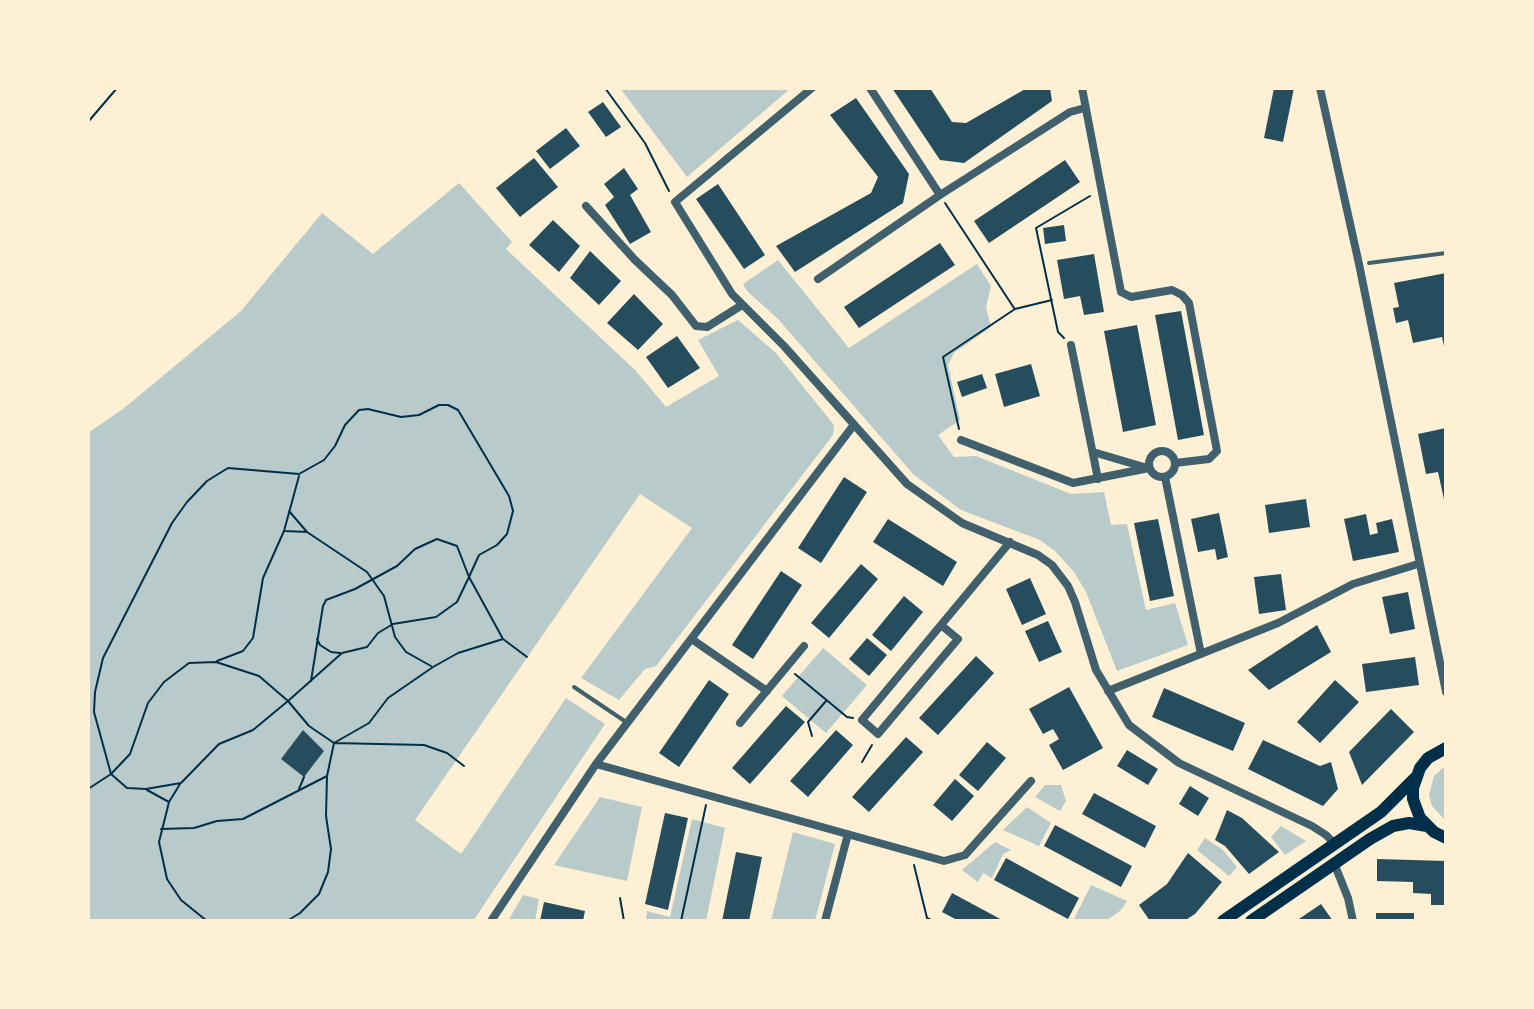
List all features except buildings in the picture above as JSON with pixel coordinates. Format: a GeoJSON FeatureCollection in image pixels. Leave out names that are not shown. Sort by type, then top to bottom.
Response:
{"type":"FeatureCollection","features":[{"type":"Feature","properties":{"kind":"main road"},"geometry":{"type":"LineString","coordinates":[[1223,921],[1381,812],[1415,778],[1428,758],[1446,748]]}},
{"type":"Feature","properties":{"kind":"main road"},"geometry":{"type":"LineString","coordinates":[[1415,778],[1413,799],[1420,818],[1446,838]]}},
{"type":"Feature","properties":{"kind":"main road"},"geometry":{"type":"LineString","coordinates":[[1251,921],[1393,826],[1409,823],[1427,826]]}},
{"type":"Feature","properties":{"kind":"street"},"geometry":{"type":"LineString","coordinates":[[812,88],[675,202],[717,272],[742,305],[784,346],[907,484],[962,523],[1038,555],[1061,576],[1075,602],[1096,670],[1129,725],[1179,763],[1312,826],[1335,844]]}},
{"type":"Feature","properties":{"kind":"street"},"geometry":{"type":"LineString","coordinates":[[870,88],[940,195]]}},
{"type":"Feature","properties":{"kind":"street"},"geometry":{"type":"LineString","coordinates":[[1082,88],[1121,292],[1131,297],[1172,290],[1189,303],[1217,451],[1209,459],[1175,463]]}},
{"type":"Feature","properties":{"kind":"street"},"geometry":{"type":"LineString","coordinates":[[1320,88],[1364,264],[1418,564],[1446,692]]}},
{"type":"Feature","properties":{"kind":"street"},"geometry":{"type":"LineString","coordinates":[[818,279],[940,195],[1070,112],[1085,108]]}},
{"type":"Feature","properties":{"kind":"street"},"geometry":{"type":"LineString","coordinates":[[586,206],[672,295],[696,326],[707,327],[742,305]]}},
{"type":"Feature","properties":{"kind":"street"},"geometry":{"type":"LineString","coordinates":[[1071,345],[1098,479]]}},
{"type":"Feature","properties":{"kind":"street"},"geometry":{"type":"LineString","coordinates":[[491,921],[596,764],[853,426]]}},
{"type":"Feature","properties":{"kind":"street"},"geometry":{"type":"LineString","coordinates":[[961,440],[1073,483],[1149,468]]}},
{"type":"Feature","properties":{"kind":"street"},"geometry":{"type":"LineString","coordinates":[[1093,452],[1149,468],[1157,477],[1172,474],[1175,463],[1171,454],[1159,451],[1151,455],[1149,468]]}},
{"type":"Feature","properties":{"kind":"street"},"geometry":{"type":"LineString","coordinates":[[1165,477],[1201,654]]}},
{"type":"Feature","properties":{"kind":"street"},"geometry":{"type":"LineString","coordinates":[[941,625],[958,639],[878,734],[862,720],[1010,542]]}},
{"type":"Feature","properties":{"kind":"street"},"geometry":{"type":"LineString","coordinates":[[1108,691],[1278,623],[1353,584],[1418,564]]}},
{"type":"Feature","properties":{"kind":"street"},"geometry":{"type":"LineString","coordinates":[[693,640],[767,691]]}},
{"type":"Feature","properties":{"kind":"street"},"geometry":{"type":"LineString","coordinates":[[740,723],[804,646]]}},
{"type":"Feature","properties":{"kind":"street"},"geometry":{"type":"LineString","coordinates":[[596,764],[944,861],[965,855],[1031,781]]}},
{"type":"Feature","properties":{"kind":"street"},"geometry":{"type":"LineString","coordinates":[[825,921],[848,834]]}},
{"type":"Feature","properties":{"kind":"street"},"geometry":{"type":"LineString","coordinates":[[1334,863],[1348,898],[1353,921]]}},
{"type":"Feature","properties":{"kind":"lane"},"geometry":{"type":"LineString","coordinates":[[1364,264],[1446,253]]}},
{"type":"Feature","properties":{"kind":"lane"},"geometry":{"type":"LineString","coordinates":[[574,687],[628,723]]}},
{"type":"Feature","properties":{"kind":"path"},"geometry":{"type":"LineString","coordinates":[[88,122],[117,88]]}},
{"type":"Feature","properties":{"kind":"path"},"geometry":{"type":"LineString","coordinates":[[605,88],[645,143],[675,202]]}},
{"type":"Feature","properties":{"kind":"path"},"geometry":{"type":"LineString","coordinates":[[1071,345],[1058,332],[1036,228],[1101,189]]}},
{"type":"Feature","properties":{"kind":"path"},"geometry":{"type":"LineString","coordinates":[[940,195],[1015,309]]}},
{"type":"Feature","properties":{"kind":"path"},"geometry":{"type":"LineString","coordinates":[[961,440],[943,357],[1015,309],[1052,300]]}},
{"type":"Feature","properties":{"kind":"path"},"geometry":{"type":"LineString","coordinates":[[181,783],[146,789],[127,788],[111,774],[94,712],[103,658],[172,523],[187,502],[207,481],[228,468],[299,474],[324,460],[352,415],[359,410],[368,409],[401,417],[419,415],[439,405],[458,410],[509,496],[513,511],[507,534],[497,545],[479,555],[457,602],[436,617],[393,624],[378,633],[367,647],[342,653],[331,652],[317,639]]}},
{"type":"Feature","properties":{"kind":"path"},"geometry":{"type":"LineString","coordinates":[[88,789],[111,774],[130,754],[148,703],[164,682],[189,663],[216,662],[243,651],[253,638],[263,578],[284,531],[299,474]]}},
{"type":"Feature","properties":{"kind":"path"},"geometry":{"type":"LineString","coordinates":[[289,511],[307,532],[372,578],[384,596],[395,637],[406,652],[433,667]]}},
{"type":"Feature","properties":{"kind":"path"},"geometry":{"type":"LineString","coordinates":[[284,531],[307,532]]}},
{"type":"Feature","properties":{"kind":"path"},"geometry":{"type":"LineString","coordinates":[[311,681],[326,600],[355,589],[397,566],[415,549],[437,539],[457,546],[469,577],[503,639],[527,657]]}},
{"type":"Feature","properties":{"kind":"path"},"geometry":{"type":"LineString","coordinates":[[287,921],[319,894],[328,872],[331,849],[326,816],[327,776],[334,743],[369,723],[388,698],[433,667],[458,653],[503,639]]}},
{"type":"Feature","properties":{"kind":"path"},"geometry":{"type":"LineString","coordinates":[[207,921],[181,900],[167,879],[160,854],[161,829],[169,802],[181,783],[219,744],[253,730],[342,653]]}},
{"type":"Feature","properties":{"kind":"path"},"geometry":{"type":"LineString","coordinates":[[216,662],[259,676],[288,701],[309,726],[334,743],[424,745],[447,753],[464,766]]}},
{"type":"Feature","properties":{"kind":"path"},"geometry":{"type":"LineString","coordinates":[[787,667],[847,717],[862,720]]}},
{"type":"Feature","properties":{"kind":"path"},"geometry":{"type":"LineString","coordinates":[[812,736],[808,722],[827,701]]}},
{"type":"Feature","properties":{"kind":"path"},"geometry":{"type":"LineString","coordinates":[[862,762],[878,734]]}},
{"type":"Feature","properties":{"kind":"path"},"geometry":{"type":"LineString","coordinates":[[161,829],[194,828],[217,821],[243,819],[327,776]]}},
{"type":"Feature","properties":{"kind":"path"},"geometry":{"type":"LineString","coordinates":[[298,790],[304,777]]}},
{"type":"Feature","properties":{"kind":"path"},"geometry":{"type":"LineString","coordinates":[[146,789],[169,802]]}},
{"type":"Feature","properties":{"kind":"path"},"geometry":{"type":"LineString","coordinates":[[681,921],[708,795]]}},
{"type":"Feature","properties":{"kind":"path"},"geometry":{"type":"LineString","coordinates":[[912,852],[927,918],[933,921]]}},
{"type":"Feature","properties":{"kind":"path"},"geometry":{"type":"LineString","coordinates":[[620,898],[624,921]]}},
{"type":"Feature","properties":{"kind":"shaded area"},"geometry":{"type":"Polygon","coordinates":[[[620,88],[791,88],[687,177],[620,88]]]}},
{"type":"Feature","properties":{"kind":"shaded area"},"geometry":{"type":"Polygon","coordinates":[[[459,183],[512,242],[506,249],[636,371],[666,407],[719,376],[698,340],[738,320],[776,353],[834,425],[833,435],[656,666],[645,669],[619,700],[581,678],[692,528],[640,494],[415,820],[461,854],[566,698],[605,724],[473,921],[88,921],[88,433],[123,409],[241,311],[322,213],[373,254],[459,183]]]}},
{"type":"Feature","properties":{"kind":"shaded area"},"geometry":{"type":"Polygon","coordinates":[[[778,260],[849,348],[977,264],[991,286],[986,307],[991,327],[954,353],[948,365],[960,420],[938,435],[954,457],[976,456],[1071,494],[1104,492],[1111,525],[1127,524],[1146,610],[1175,603],[1188,645],[1117,671],[1086,592],[1056,552],[1040,540],[961,510],[914,475],[778,319],[747,291],[743,284],[778,260]]]}},
{"type":"Feature","properties":{"kind":"shaded area"},"geometry":{"type":"Polygon","coordinates":[[[823,648],[867,685],[826,733],[782,696],[823,648]]]}},
{"type":"Feature","properties":{"kind":"shaded area"},"geometry":{"type":"Polygon","coordinates":[[[1446,765],[1446,821],[1432,806],[1429,795],[1434,776],[1446,765]]]}},
{"type":"Feature","properties":{"kind":"shaded area"},"geometry":{"type":"Polygon","coordinates":[[[1045,785],[1061,785],[1066,801],[1060,811],[1035,797],[1045,785]]]}},
{"type":"Feature","properties":{"kind":"shaded area"},"geometry":{"type":"Polygon","coordinates":[[[600,797],[642,807],[627,881],[554,865],[600,797]]]}},
{"type":"Feature","properties":{"kind":"shaded area"},"geometry":{"type":"Polygon","coordinates":[[[1027,807],[1051,823],[1039,846],[1003,830],[1027,807]]]}},
{"type":"Feature","properties":{"kind":"shaded area"},"geometry":{"type":"Polygon","coordinates":[[[692,819],[725,828],[706,921],[646,921],[647,911],[670,917],[692,819]]]}},
{"type":"Feature","properties":{"kind":"shaded area"},"geometry":{"type":"Polygon","coordinates":[[[1281,826],[1306,841],[1285,855],[1271,837],[1281,826]]]}},
{"type":"Feature","properties":{"kind":"shaded area"},"geometry":{"type":"Polygon","coordinates":[[[793,832],[835,844],[815,921],[771,921],[793,832]]]}},
{"type":"Feature","properties":{"kind":"shaded area"},"geometry":{"type":"Polygon","coordinates":[[[1205,838],[1223,850],[1237,867],[1229,876],[1197,850],[1205,838]]]}},
{"type":"Feature","properties":{"kind":"shaded area"},"geometry":{"type":"Polygon","coordinates":[[[995,842],[1011,850],[1003,854],[992,878],[983,873],[978,882],[962,870],[995,842]]]}},
{"type":"Feature","properties":{"kind":"shaded area"},"geometry":{"type":"Polygon","coordinates":[[[1091,885],[1127,901],[1106,921],[1073,921],[1091,885]]]}},
{"type":"Feature","properties":{"kind":"shaded area"},"geometry":{"type":"Polygon","coordinates":[[[523,895],[539,899],[535,921],[508,921],[523,895]]]}}]}
